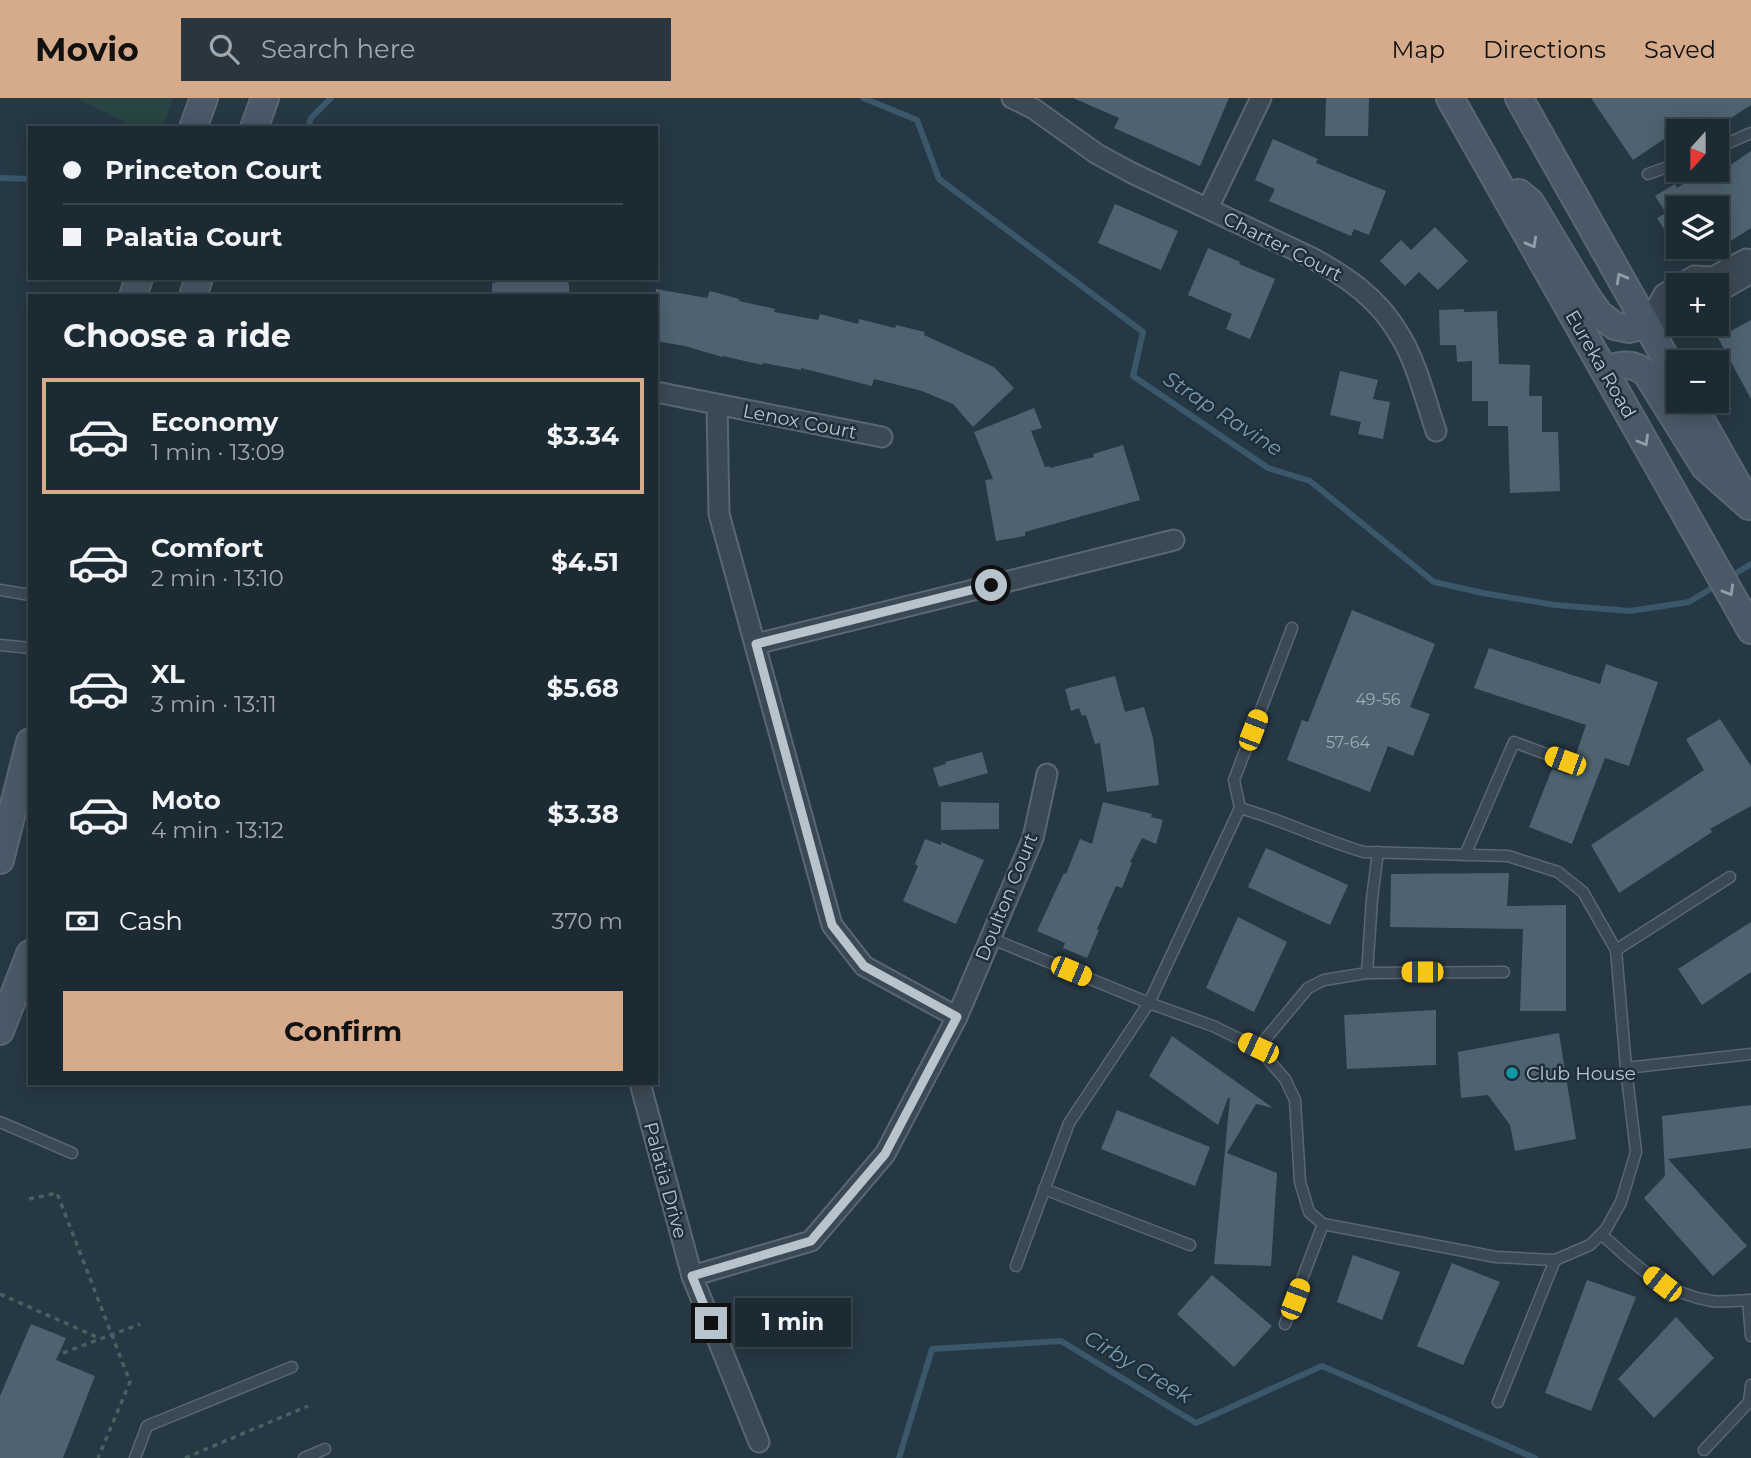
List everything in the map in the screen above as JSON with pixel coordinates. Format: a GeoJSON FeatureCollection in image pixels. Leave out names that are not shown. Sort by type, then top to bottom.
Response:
{"type":"FeatureCollection","features":[{"type":"Feature","properties":{"kind":"main road"},"geometry":{"type":"LineString","coordinates":[[194,126],[204,98]]}},
{"type":"Feature","properties":{"kind":"main road"},"geometry":{"type":"LineString","coordinates":[[255,126],[265,98]]}},
{"type":"Feature","properties":{"kind":"main road","name":"Eureka Road"},"geometry":{"type":"LineString","coordinates":[[1450,98],[1751,629]]}},
{"type":"Feature","properties":{"kind":"main road"},"geometry":{"type":"LineString","coordinates":[[1519,98],[1666,358]]}},
{"type":"Feature","properties":{"kind":"main road"},"geometry":{"type":"LineString","coordinates":[[1489,166],[1530,202],[1599,314],[1615,326],[1629,330],[1647,324]]}},
{"type":"Feature","properties":{"kind":"main road"},"geometry":{"type":"LineString","coordinates":[[1605,371],[1620,365],[1634,366],[1647,374],[1705,467],[1750,507]]}},
{"type":"Feature","properties":{"kind":"main road"},"geometry":{"type":"LineString","coordinates":[[1697,413],[1750,507]]}},
{"type":"Feature","properties":{"kind":"main road"},"geometry":{"type":"LineString","coordinates":[[0,860],[28,750]]}},
{"type":"Feature","properties":{"kind":"main road"},"geometry":{"type":"LineString","coordinates":[[0,1031],[28,959]]}},
{"type":"Feature","properties":{"kind":"street","name":"Charter Court"},"geometry":{"type":"LineString","coordinates":[[1012,98],[1034,109],[1097,154],[1336,271],[1363,291],[1385,313],[1400,335],[1413,363],[1436,431]]}},
{"type":"Feature","properties":{"kind":"street"},"geometry":{"type":"LineString","coordinates":[[1208,208],[1261,98]]}},
{"type":"Feature","properties":{"kind":"street"},"geometry":{"type":"LineString","coordinates":[[1729,277],[1746,259],[1751,260]]}},
{"type":"Feature","properties":{"kind":"street"},"geometry":{"type":"LineString","coordinates":[[1729,284],[1751,274]]}},
{"type":"Feature","properties":{"kind":"street"},"geometry":{"type":"LineString","coordinates":[[1666,293],[1647,324],[1666,324]]}},
{"type":"Feature","properties":{"kind":"street"},"geometry":{"type":"LineString","coordinates":[[658,392],[717,405],[719,514],[832,925],[864,966],[957,1017]]}},
{"type":"Feature","properties":{"kind":"street","name":"Lenox Court"},"geometry":{"type":"LineString","coordinates":[[717,405],[882,437]]}},
{"type":"Feature","properties":{"kind":"street"},"geometry":{"type":"LineString","coordinates":[[756,644],[1174,540]]}},
{"type":"Feature","properties":{"kind":"street","name":"Doulton Court"},"geometry":{"type":"LineString","coordinates":[[692,1276],[811,1241],[885,1154],[957,1017],[1032,838],[1047,774]]}},
{"type":"Feature","properties":{"kind":"street","name":"Palatia Drive"},"geometry":{"type":"LineString","coordinates":[[641,1085],[692,1276],[759,1442]]}},
{"type":"Feature","properties":{"kind":"lane"},"geometry":{"type":"LineString","coordinates":[[1729,143],[1751,133]]}},
{"type":"Feature","properties":{"kind":"lane"},"geometry":{"type":"LineString","coordinates":[[1648,174],[1666,167]]}},
{"type":"Feature","properties":{"kind":"lane"},"geometry":{"type":"LineString","coordinates":[[0,590],[28,595]]}},
{"type":"Feature","properties":{"kind":"lane"},"geometry":{"type":"LineString","coordinates":[[1016,1266],[1069,1123],[1149,1003],[1240,808],[1234,780],[1292,628]]}},
{"type":"Feature","properties":{"kind":"lane"},"geometry":{"type":"LineString","coordinates":[[0,645],[28,649]]}},
{"type":"Feature","properties":{"kind":"lane"},"geometry":{"type":"LineString","coordinates":[[1465,855],[1514,741],[1565,761]]}},
{"type":"Feature","properties":{"kind":"lane"},"geometry":{"type":"LineString","coordinates":[[990,938],[1213,1026],[1258,1048],[1285,1079],[1295,1100],[1300,1182],[1310,1212],[1323,1224],[1496,1257],[1555,1260],[1590,1245],[1606,1229],[1621,1202],[1636,1152],[1616,950],[1583,892],[1558,872],[1508,856],[1364,852],[1240,808]]}},
{"type":"Feature","properties":{"kind":"lane"},"geometry":{"type":"LineString","coordinates":[[1367,973],[1378,852]]}},
{"type":"Feature","properties":{"kind":"lane"},"geometry":{"type":"LineString","coordinates":[[1616,950],[1730,877]]}},
{"type":"Feature","properties":{"kind":"lane"},"geometry":{"type":"LineString","coordinates":[[1258,1048],[1308,988],[1324,980],[1367,973],[1504,972]]}},
{"type":"Feature","properties":{"kind":"lane"},"geometry":{"type":"LineString","coordinates":[[1626,1068],[1751,1054]]}},
{"type":"Feature","properties":{"kind":"lane"},"geometry":{"type":"LineString","coordinates":[[0,1122],[72,1153]]}},
{"type":"Feature","properties":{"kind":"lane"},"geometry":{"type":"LineString","coordinates":[[1044,1189],[1190,1245]]}},
{"type":"Feature","properties":{"kind":"lane"},"geometry":{"type":"LineString","coordinates":[[1285,1324],[1323,1224]]}},
{"type":"Feature","properties":{"kind":"lane"},"geometry":{"type":"LineString","coordinates":[[1601,1234],[1662,1284],[1684,1294],[1715,1302],[1749,1300],[1751,1336]]}},
{"type":"Feature","properties":{"kind":"lane"},"geometry":{"type":"LineString","coordinates":[[1498,1402],[1555,1260]]}},
{"type":"Feature","properties":{"kind":"lane"},"geometry":{"type":"LineString","coordinates":[[135,1458],[147,1426],[292,1367]]}},
{"type":"Feature","properties":{"kind":"lane"},"geometry":{"type":"LineString","coordinates":[[1704,1450],[1749,1402],[1751,1385]]}},
{"type":"Feature","properties":{"kind":"lane"},"geometry":{"type":"LineString","coordinates":[[304,1458],[325,1450]]}},
{"type":"Feature","properties":{"kind":"path"},"geometry":{"type":"LineString","coordinates":[[29,1199],[57,1193],[130,1382],[98,1458]]}},
{"type":"Feature","properties":{"kind":"path"},"geometry":{"type":"LineString","coordinates":[[0,1294],[99,1338]]}},
{"type":"Feature","properties":{"kind":"path"},"geometry":{"type":"LineString","coordinates":[[63,1353],[140,1324]]}},
{"type":"Feature","properties":{"kind":"path"},"geometry":{"type":"LineString","coordinates":[[185,1458],[308,1406]]}},
{"type":"Feature","properties":{"kind":"green space"},"geometry":{"type":"Polygon","coordinates":[[[77,98],[173,98],[163,126],[133,126],[77,98]]]}},
{"type":"Feature","properties":{"kind":"building"},"geometry":{"type":"Polygon","coordinates":[[[1073,98],[1229,98],[1200,166],[1114,128],[1119,118],[1073,98]]]}},
{"type":"Feature","properties":{"kind":"building"},"geometry":{"type":"Polygon","coordinates":[[[1326,98],[1369,98],[1368,136],[1325,136],[1326,98]]]}},
{"type":"Feature","properties":{"kind":"building"},"geometry":{"type":"Polygon","coordinates":[[[1591,98],[1751,98],[1751,105],[1729,119],[1666,119],[1666,142],[1664,139],[1633,160],[1591,98]]]}},
{"type":"Feature","properties":{"kind":"building"},"geometry":{"type":"Polygon","coordinates":[[[1273,139],[1318,159],[1316,163],[1386,191],[1369,235],[1354,229],[1351,236],[1269,201],[1275,189],[1255,180],[1273,139]]]}},
{"type":"Feature","properties":{"kind":"building"},"geometry":{"type":"Polygon","coordinates":[[[1751,151],[1751,228],[1729,242],[1729,196],[1666,196],[1666,213],[1655,196],[1675,184],[1677,188],[1686,182],[1729,182],[1729,166],[1751,151]]]}},
{"type":"Feature","properties":{"kind":"building"},"geometry":{"type":"Polygon","coordinates":[[[1115,204],[1178,231],[1161,270],[1098,243],[1115,204]]]}},
{"type":"Feature","properties":{"kind":"building"},"geometry":{"type":"Polygon","coordinates":[[[1666,213],[1666,232],[1657,218],[1666,213]]]}},
{"type":"Feature","properties":{"kind":"building"},"geometry":{"type":"Polygon","coordinates":[[[1435,227],[1468,261],[1438,290],[1419,272],[1405,286],[1380,261],[1401,240],[1411,250],[1435,227]]]}},
{"type":"Feature","properties":{"kind":"building"},"geometry":{"type":"Polygon","coordinates":[[[1208,248],[1275,279],[1250,339],[1226,329],[1232,314],[1188,295],[1208,248]]]}},
{"type":"Feature","properties":{"kind":"building"},"geometry":{"type":"Polygon","coordinates":[[[494,280],[568,280],[570,294],[492,294],[492,283],[495,283],[494,280]]]}},
{"type":"Feature","properties":{"kind":"building"},"geometry":{"type":"Polygon","coordinates":[[[656,289],[707,298],[710,291],[775,309],[774,312],[818,320],[820,314],[858,324],[859,319],[925,332],[924,335],[994,367],[1014,388],[973,427],[953,404],[922,391],[874,379],[872,386],[801,368],[762,365],[658,341],[656,289]]]}},
{"type":"Feature","properties":{"kind":"building"},"geometry":{"type":"Polygon","coordinates":[[[1464,309],[1464,312],[1497,311],[1499,364],[1530,365],[1529,396],[1542,396],[1542,432],[1558,432],[1560,491],[1510,493],[1508,426],[1488,426],[1488,401],[1472,401],[1472,361],[1457,362],[1456,345],[1440,345],[1439,310],[1464,309]]]}},
{"type":"Feature","properties":{"kind":"building"},"geometry":{"type":"Polygon","coordinates":[[[1751,320],[1751,399],[1729,358],[1729,350],[1724,350],[1718,338],[1729,336],[1729,332],[1751,320]]]}},
{"type":"Feature","properties":{"kind":"building"},"geometry":{"type":"Polygon","coordinates":[[[1340,371],[1378,380],[1373,399],[1390,402],[1383,439],[1358,434],[1361,422],[1330,415],[1340,371]]]}},
{"type":"Feature","properties":{"kind":"building"},"geometry":{"type":"Polygon","coordinates":[[[1034,408],[1042,428],[1031,431],[1045,467],[1094,457],[1093,454],[1123,445],[1140,500],[1025,532],[1025,536],[996,541],[985,480],[993,479],[974,432],[1034,408]]]}},
{"type":"Feature","properties":{"kind":"building"},"geometry":{"type":"Polygon","coordinates":[[[1352,610],[1435,644],[1410,707],[1430,714],[1413,756],[1388,746],[1370,792],[1287,760],[1302,720],[1308,722],[1352,610]]]}},
{"type":"Feature","properties":{"kind":"building"},"geometry":{"type":"Polygon","coordinates":[[[1489,648],[1600,684],[1606,664],[1658,682],[1629,766],[1605,758],[1572,844],[1529,827],[1552,769],[1569,775],[1586,725],[1474,688],[1489,648]]]}},
{"type":"Feature","properties":{"kind":"building"},"geometry":{"type":"Polygon","coordinates":[[[1115,676],[1125,712],[1144,707],[1153,738],[1159,785],[1107,792],[1100,743],[1095,744],[1086,715],[1082,716],[1079,708],[1071,711],[1065,689],[1115,676]]]}},
{"type":"Feature","properties":{"kind":"building"},"geometry":{"type":"Polygon","coordinates":[[[1720,719],[1751,766],[1751,806],[1710,829],[1712,832],[1619,893],[1591,845],[1704,770],[1686,739],[1720,719]]]}},
{"type":"Feature","properties":{"kind":"building"},"geometry":{"type":"Polygon","coordinates":[[[982,752],[988,773],[939,787],[933,768],[982,752]]]}},
{"type":"Feature","properties":{"kind":"building"},"geometry":{"type":"Polygon","coordinates":[[[941,802],[999,803],[999,829],[941,830],[941,802]]]}},
{"type":"Feature","properties":{"kind":"building"},"geometry":{"type":"Polygon","coordinates":[[[1103,802],[1152,814],[1151,817],[1163,820],[1156,844],[1142,838],[1130,862],[1132,863],[1122,888],[1116,886],[1087,958],[1063,948],[1065,943],[1037,931],[1064,873],[1066,874],[1080,839],[1092,844],[1103,802]]]}},
{"type":"Feature","properties":{"kind":"building"},"geometry":{"type":"Polygon","coordinates":[[[925,839],[941,845],[941,842],[984,860],[956,924],[903,901],[918,866],[915,864],[925,839]]]}},
{"type":"Feature","properties":{"kind":"building"},"geometry":{"type":"Polygon","coordinates":[[[1266,848],[1348,885],[1330,925],[1248,887],[1266,848]]]}},
{"type":"Feature","properties":{"kind":"building"},"geometry":{"type":"Polygon","coordinates":[[[1509,873],[1507,906],[1566,905],[1566,1011],[1520,1011],[1523,929],[1390,927],[1391,874],[1509,873]]]}},
{"type":"Feature","properties":{"kind":"building"},"geometry":{"type":"Polygon","coordinates":[[[1238,917],[1287,942],[1254,1012],[1206,988],[1238,917]]]}},
{"type":"Feature","properties":{"kind":"building"},"geometry":{"type":"Polygon","coordinates":[[[1751,922],[1751,972],[1702,1005],[1678,969],[1751,922]]]}},
{"type":"Feature","properties":{"kind":"building"},"geometry":{"type":"Polygon","coordinates":[[[1436,1010],[1436,1065],[1347,1069],[1344,1015],[1436,1010]]]}},
{"type":"Feature","properties":{"kind":"building","name":"Club House"},"geometry":{"type":"Polygon","coordinates":[[[1559,1033],[1576,1139],[1515,1151],[1510,1125],[1488,1095],[1461,1098],[1458,1052],[1559,1033]]]}},
{"type":"Feature","properties":{"kind":"building"},"geometry":{"type":"Polygon","coordinates":[[[1172,1036],[1273,1108],[1256,1104],[1227,1153],[1277,1173],[1271,1266],[1214,1264],[1230,1098],[1218,1125],[1149,1076],[1172,1036]]]}},
{"type":"Feature","properties":{"kind":"building"},"geometry":{"type":"Polygon","coordinates":[[[1751,1105],[1751,1148],[1668,1159],[1747,1246],[1713,1276],[1644,1198],[1665,1176],[1662,1116],[1751,1105]]]}},
{"type":"Feature","properties":{"kind":"building"},"geometry":{"type":"Polygon","coordinates":[[[1117,1110],[1210,1147],[1195,1186],[1101,1149],[1117,1110]]]}},
{"type":"Feature","properties":{"kind":"building"},"geometry":{"type":"Polygon","coordinates":[[[1353,1255],[1400,1272],[1382,1320],[1337,1302],[1353,1255]]]}},
{"type":"Feature","properties":{"kind":"building"},"geometry":{"type":"Polygon","coordinates":[[[1452,1263],[1500,1282],[1463,1365],[1417,1346],[1452,1263]]]}},
{"type":"Feature","properties":{"kind":"building"},"geometry":{"type":"Polygon","coordinates":[[[1212,1275],[1272,1326],[1234,1367],[1177,1314],[1212,1275]]]}},
{"type":"Feature","properties":{"kind":"building"},"geometry":{"type":"Polygon","coordinates":[[[1587,1280],[1636,1297],[1591,1411],[1545,1393],[1587,1280]]]}},
{"type":"Feature","properties":{"kind":"building"},"geometry":{"type":"Polygon","coordinates":[[[1676,1317],[1714,1358],[1654,1418],[1618,1379],[1676,1317]]]}},
{"type":"Feature","properties":{"kind":"building"},"geometry":{"type":"Polygon","coordinates":[[[31,1324],[66,1338],[56,1360],[95,1376],[63,1458],[0,1458],[0,1396],[31,1324]]]}},
{"type":"Feature","properties":{"kind":"waterway","name":"Strap Ravine"},"geometry":{"type":"LineString","coordinates":[[309,126],[311,118],[331,98]]}},
{"type":"Feature","properties":{"kind":"waterway","name":"Strap Ravine"},"geometry":{"type":"LineString","coordinates":[[863,98],[917,120],[939,179],[1143,332],[1133,376],[1268,468],[1310,481],[1434,582],[1555,605],[1630,611],[1689,602],[1717,585]]}},
{"type":"Feature","properties":{"kind":"waterway"},"geometry":{"type":"LineString","coordinates":[[0,178],[28,179]]}},
{"type":"Feature","properties":{"kind":"waterway","name":"Strap Ravine"},"geometry":{"type":"LineString","coordinates":[[1730,577],[1751,564]]}},
{"type":"Feature","properties":{"kind":"waterway","name":"Cirby Creek"},"geometry":{"type":"LineString","coordinates":[[899,1458],[932,1349],[1061,1341],[1196,1423],[1322,1366],[1535,1458]]}},
{"type":"Feature","properties":{"kind":"place","name":"Club House"},"geometry":{"type":"Point","coordinates":[1512,1073]}},
{"type":"Feature","properties":{"kind":"route"},"geometry":{"type":"LineString","coordinates":[[711,1323],[692,1276],[811,1241],[885,1154],[957,1017],[864,966],[832,925],[756,644],[991,585]]}}]}
